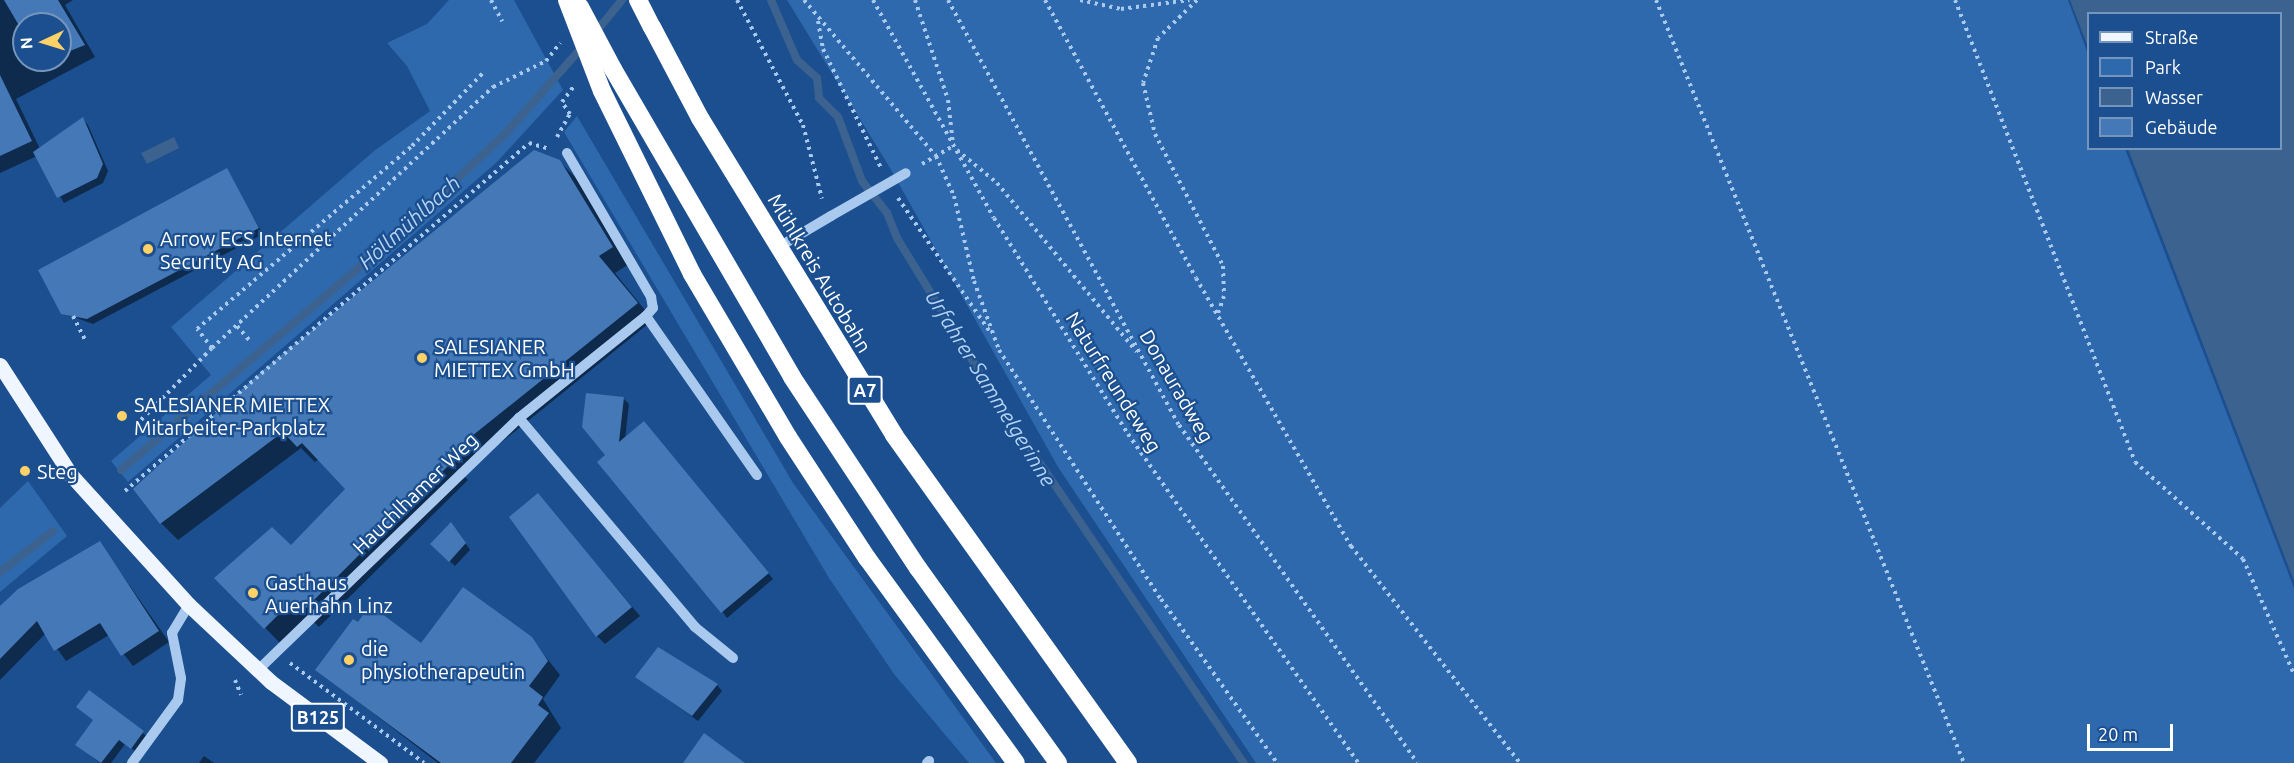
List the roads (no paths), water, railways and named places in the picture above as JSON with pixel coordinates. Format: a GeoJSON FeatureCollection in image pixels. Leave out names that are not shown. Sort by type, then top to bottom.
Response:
{"type":"FeatureCollection","features":[{"type":"Feature","properties":{"kind":"highway"},"geometry":{"type":"LineString","coordinates":[[567,0],[621,140],[692,274],[789,437],[867,558],[1016,763]]}},
{"type":"Feature","properties":{"kind":"highway"},"geometry":{"type":"LineString","coordinates":[[576,0],[613,69],[792,377],[918,568],[1058,763]]}},
{"type":"Feature","properties":{"kind":"highway","name":"Mühlkreis Autobahn"},"geometry":{"type":"LineString","coordinates":[[638,0],[777,248],[927,483],[1128,763]]}},
{"type":"Feature","properties":{"kind":"main road","name":"B125"},"geometry":{"type":"LineString","coordinates":[[0,365],[71,475],[189,605],[258,670],[380,763]]}},
{"type":"Feature","properties":{"kind":"street"},"geometry":{"type":"LineString","coordinates":[[567,153],[651,297],[653,308],[646,316],[758,475]]}},
{"type":"Feature","properties":{"kind":"street"},"geometry":{"type":"LineString","coordinates":[[777,248],[906,173]]}},
{"type":"Feature","properties":{"kind":"street","name":"Hauchlhamer Weg"},"geometry":{"type":"LineString","coordinates":[[258,670],[519,418],[646,316]]}},
{"type":"Feature","properties":{"kind":"street"},"geometry":{"type":"LineString","coordinates":[[519,418],[695,627],[733,658]]}},
{"type":"Feature","properties":{"kind":"street"},"geometry":{"type":"LineString","coordinates":[[132,763],[178,699],[181,678],[172,633],[189,605]]}},
{"type":"Feature","properties":{"kind":"water"},"geometry":{"type":"Polygon","coordinates":[[[2070,0],[2294,0],[2294,581],[2128,150],[2282,150],[2282,12],[2087,12],[2087,44],[2070,0]]]}},
{"type":"Feature","properties":{"kind":"water"},"geometry":{"type":"Polygon","coordinates":[[[174,137],[179,148],[147,164],[141,153],[174,137]]]}},
{"type":"Feature","properties":{"kind":"waterway","name":"Höllmühlbach"},"geometry":{"type":"LineString","coordinates":[[595,33],[622,0]]}},
{"type":"Feature","properties":{"kind":"waterway","name":"Urfahrer Sammelgerinne"},"geometry":{"type":"LineString","coordinates":[[771,0],[797,60],[817,78],[819,98],[838,117],[862,181],[887,213],[897,238],[993,394],[1244,763]]}},
{"type":"Feature","properties":{"kind":"waterway","name":"Höllmühlbach"},"geometry":{"type":"LineString","coordinates":[[121,470],[390,241],[505,134],[584,45]]}},
{"type":"Feature","properties":{"kind":"waterway","name":"Höllmühlbach"},"geometry":{"type":"LineString","coordinates":[[0,572],[53,531]]}},
{"type":"Feature","properties":{"kind":"place","name":"Arrow ECS Internet Security AG"},"geometry":{"type":"Point","coordinates":[148,249]}},
{"type":"Feature","properties":{"kind":"place","name":"SALESIANER MIETTEX GmbH"},"geometry":{"type":"Point","coordinates":[422,358]}},
{"type":"Feature","properties":{"kind":"place","name":"SALESIANER MIETTEX Mitarbeiter-Parkplatz"},"geometry":{"type":"Point","coordinates":[122,416]}},
{"type":"Feature","properties":{"kind":"place","name":"Steg"},"geometry":{"type":"Point","coordinates":[25,471]}},
{"type":"Feature","properties":{"kind":"place","name":"Gasthaus Auerhahn Linz"},"geometry":{"type":"Point","coordinates":[253,593]}},
{"type":"Feature","properties":{"kind":"place","name":"die physiotherapeutin"},"geometry":{"type":"Point","coordinates":[349,660]}}]}
